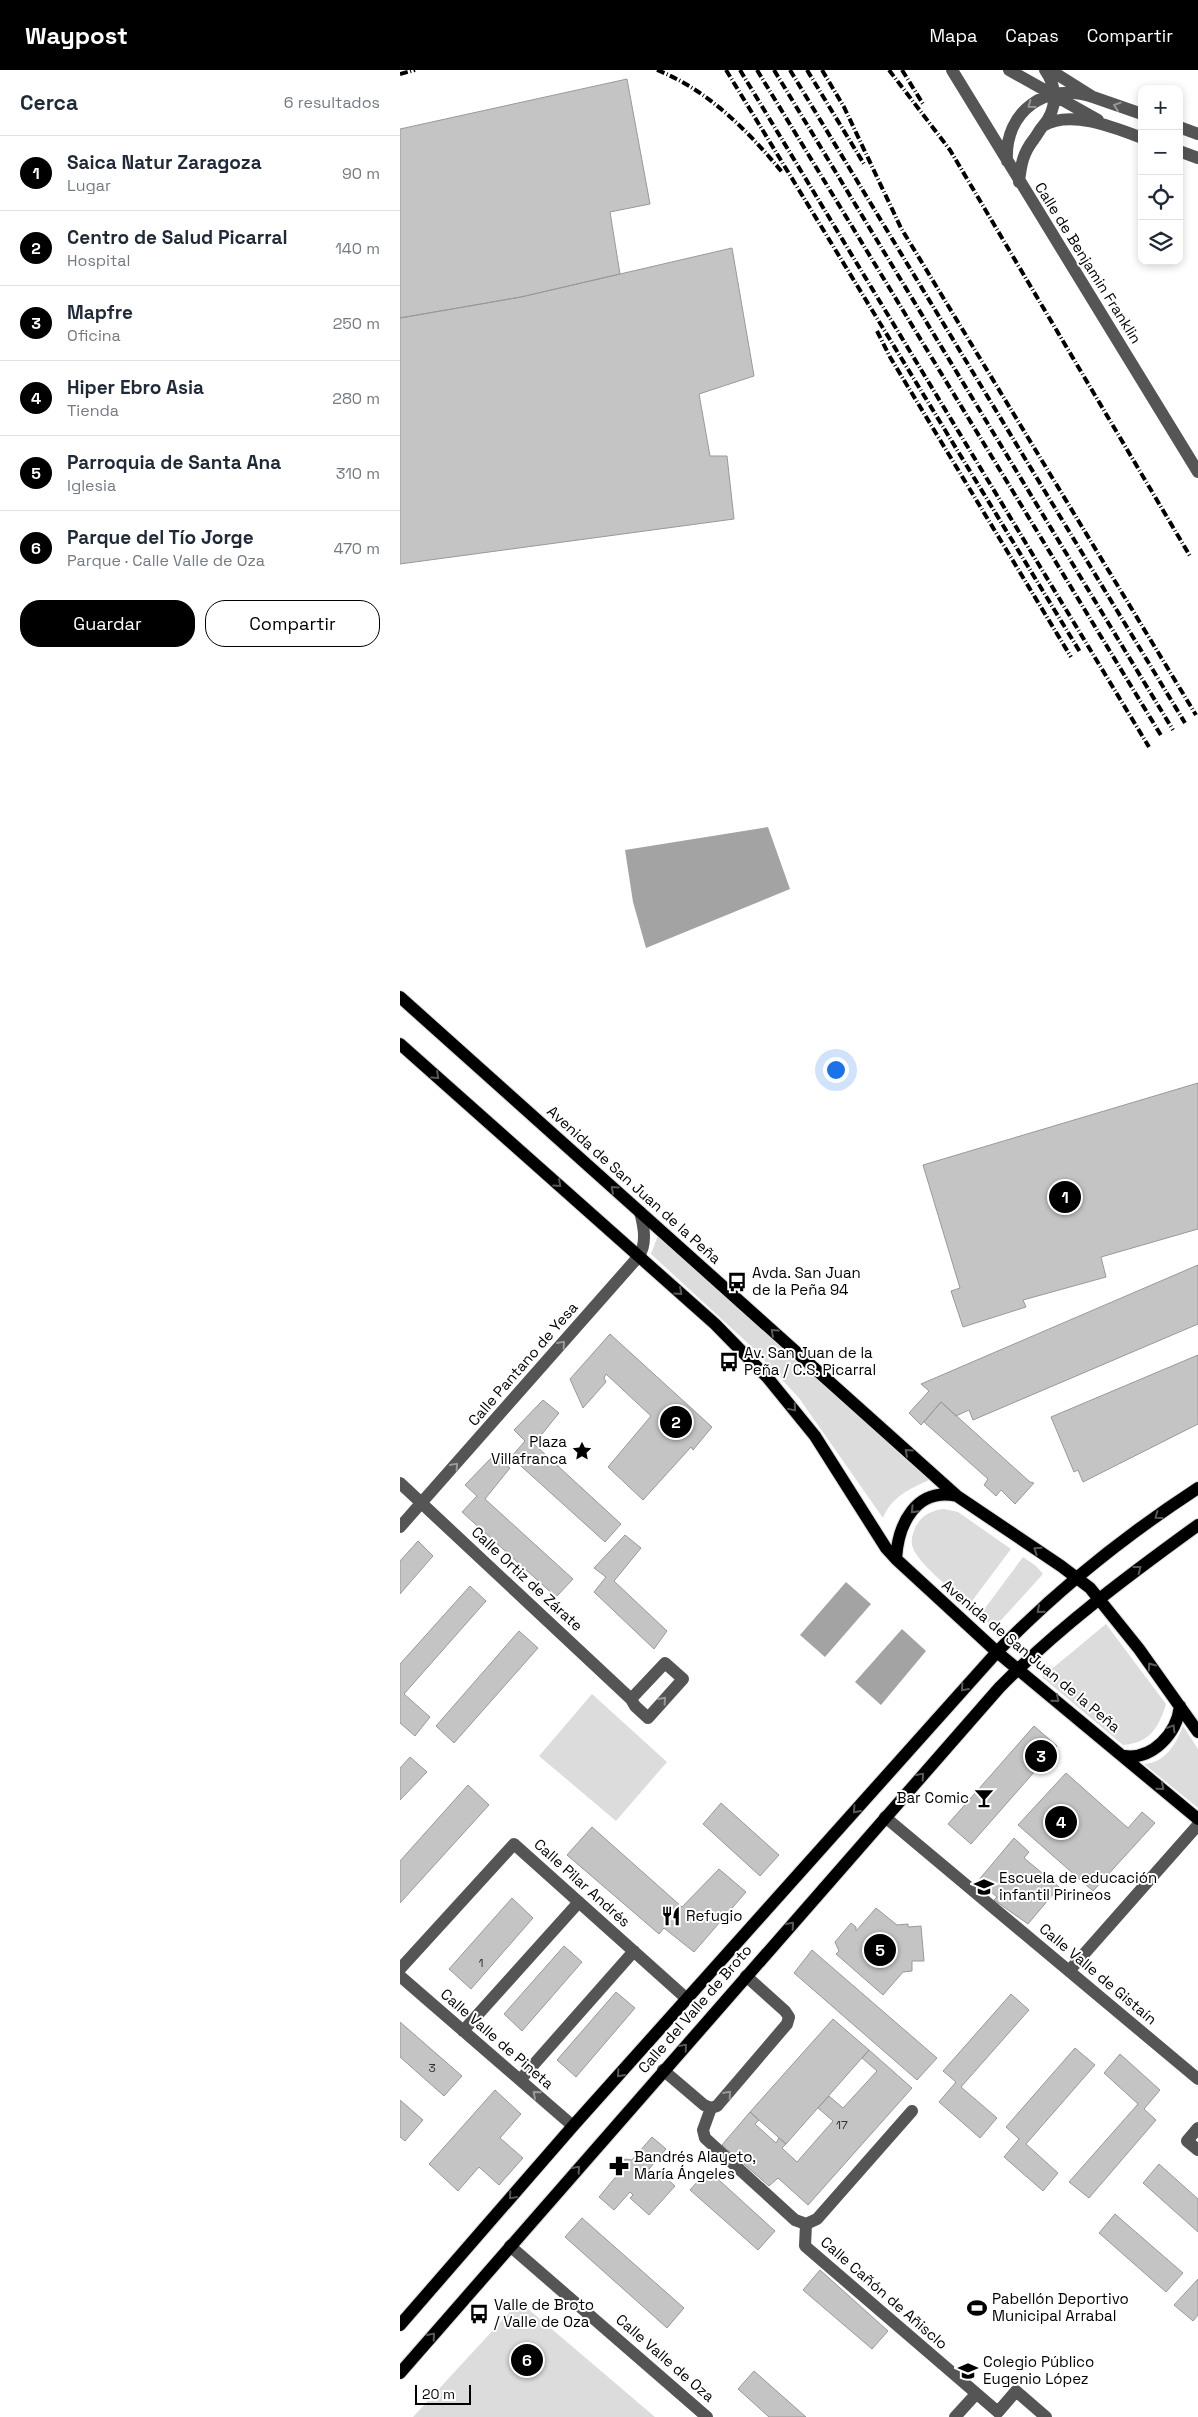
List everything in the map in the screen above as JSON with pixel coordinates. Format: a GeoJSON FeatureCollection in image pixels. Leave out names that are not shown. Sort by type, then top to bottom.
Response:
{"type":"FeatureCollection","features":[{"type":"Feature","properties":{"kind":"main road","name":"Avenida de San Juan de la Peña"},"geometry":{"type":"LineString","coordinates":[[400,997],[957,1496],[1077,1578],[1100,1599],[1198,1732]]}},
{"type":"Feature","properties":{"kind":"main road","name":"Avenida de San Juan de la Peña"},"geometry":{"type":"LineString","coordinates":[[400,1044],[715,1324],[767,1377],[815,1436],[882,1542],[896,1559],[997,1652],[1198,1819]]}},
{"type":"Feature","properties":{"kind":"main road","name":"Calle del Valle de Broto"},"geometry":{"type":"LineString","coordinates":[[400,2325],[573,2126],[997,1652],[1077,1578],[1198,1488]]}},
{"type":"Feature","properties":{"kind":"main road"},"geometry":{"type":"LineString","coordinates":[[896,1559],[897,1538],[902,1524],[914,1508],[936,1495],[947,1494],[957,1496]]}},
{"type":"Feature","properties":{"kind":"main road","name":"Calle del Valle de Broto"},"geometry":{"type":"LineString","coordinates":[[400,2373],[885,1817],[1018,1669],[1100,1599],[1198,1525]]}},
{"type":"Feature","properties":{"kind":"main road"},"geometry":{"type":"LineString","coordinates":[[1124,1756],[1140,1756],[1159,1746],[1176,1724],[1180,1706]]}},
{"type":"Feature","properties":{"kind":"street","name":"Calle de Benjamin Franklin"},"geometry":{"type":"LineString","coordinates":[[952,70],[1007,163],[1198,472]]}},
{"type":"Feature","properties":{"kind":"street"},"geometry":{"type":"LineString","coordinates":[[1009,70],[1107,125],[1138,137]]}},
{"type":"Feature","properties":{"kind":"street"},"geometry":{"type":"LineString","coordinates":[[1019,182],[1022,157],[1053,111],[1054,85],[1045,70]]}},
{"type":"Feature","properties":{"kind":"street"},"geometry":{"type":"LineString","coordinates":[[1050,70],[1093,98]]}},
{"type":"Feature","properties":{"kind":"street"},"geometry":{"type":"LineString","coordinates":[[1007,163],[1008,140],[1017,119],[1033,103],[1054,95],[1074,93],[1138,113]]}},
{"type":"Feature","properties":{"kind":"street"},"geometry":{"type":"LineString","coordinates":[[1043,126],[1068,120],[1107,125]]}},
{"type":"Feature","properties":{"kind":"street"},"geometry":{"type":"LineString","coordinates":[[1183,128],[1198,134]]}},
{"type":"Feature","properties":{"kind":"street"},"geometry":{"type":"LineString","coordinates":[[1183,152],[1198,158]]}},
{"type":"Feature","properties":{"kind":"street"},"geometry":{"type":"LineString","coordinates":[[639,1256],[643,1247],[644,1234],[640,1212]]}},
{"type":"Feature","properties":{"kind":"street","name":"Calle Pantano de Yesa"},"geometry":{"type":"LineString","coordinates":[[400,1527],[639,1256]]}},
{"type":"Feature","properties":{"kind":"street","name":"Calle Ortiz de Zárate"},"geometry":{"type":"LineString","coordinates":[[400,1483],[631,1699]]}},
{"type":"Feature","properties":{"kind":"street","name":"Calle Valle de Gistaín"},"geometry":{"type":"LineString","coordinates":[[885,1817],[1198,2079]]}},
{"type":"Feature","properties":{"kind":"street"},"geometry":{"type":"LineString","coordinates":[[1069,1971],[1198,1825]]}},
{"type":"Feature","properties":{"kind":"street","name":"Calle Pilar Andrés"},"geometry":{"type":"LineString","coordinates":[[400,1969],[514,1844],[687,1999]]}},
{"type":"Feature","properties":{"kind":"street"},"geometry":{"type":"LineString","coordinates":[[463,2031],[579,1902]]}},
{"type":"Feature","properties":{"kind":"street"},"geometry":{"type":"LineString","coordinates":[[520,2080],[634,1951]]}},
{"type":"Feature","properties":{"kind":"street","name":"Calle Valle de Pineta"},"geometry":{"type":"LineString","coordinates":[[400,1976],[573,2126]]}},
{"type":"Feature","properties":{"kind":"street"},"geometry":{"type":"LineString","coordinates":[[711,2108],[717,2106],[787,2024],[789,2017],[785,2011],[746,1976]]}},
{"type":"Feature","properties":{"kind":"street"},"geometry":{"type":"LineString","coordinates":[[663,2070],[711,2108]]}},
{"type":"Feature","properties":{"kind":"street"},"geometry":{"type":"LineString","coordinates":[[711,2108],[703,2130],[705,2138],[796,2220],[806,2224]]}},
{"type":"Feature","properties":{"kind":"street","name":"Calle Cañón de Añisclo"},"geometry":{"type":"LineString","coordinates":[[912,2111],[817,2219],[806,2224],[805,2246],[998,2412],[1016,2391],[1046,2417]]}},
{"type":"Feature","properties":{"kind":"street"},"geometry":{"type":"LineString","coordinates":[[1198,2128],[1187,2141],[1198,2150]]}},
{"type":"Feature","properties":{"kind":"street","name":"Calle Valle de Oza"},"geometry":{"type":"LineString","coordinates":[[510,2246],[707,2417]]}},
{"type":"Feature","properties":{"kind":"street"},"geometry":{"type":"LineString","coordinates":[[955,2417],[976,2394]]}},
{"type":"Feature","properties":{"kind":"shaded area"},"geometry":{"type":"Polygon","coordinates":[[[768,827],[790,889],[646,948],[633,902],[625,850],[768,827]]]}},
{"type":"Feature","properties":{"kind":"shaded area"},"geometry":{"type":"Polygon","coordinates":[[[658,1235],[929,1480],[902,1494],[891,1504],[883,1518],[799,1398],[753,1348],[651,1254],[658,1235]]]}},
{"type":"Feature","properties":{"kind":"shaded area"},"geometry":{"type":"Polygon","coordinates":[[[944,1509],[958,1512],[1011,1549],[969,1605],[929,1570],[916,1554],[912,1545],[914,1531],[921,1519],[931,1512],[944,1509]]]}},
{"type":"Feature","properties":{"kind":"shaded area"},"geometry":{"type":"Polygon","coordinates":[[[1023,1557],[1036,1566],[1043,1574],[994,1628],[980,1615],[1023,1557]]]}},
{"type":"Feature","properties":{"kind":"shaded area"},"geometry":{"type":"Polygon","coordinates":[[[846,1582],[871,1604],[825,1657],[800,1635],[846,1582]]]}},
{"type":"Feature","properties":{"kind":"shaded area"},"geometry":{"type":"Polygon","coordinates":[[[1106,1624],[1166,1704],[1160,1720],[1152,1732],[1147,1737],[1132,1744],[1123,1745],[1042,1677],[1106,1624]]]}},
{"type":"Feature","properties":{"kind":"shaded area"},"geometry":{"type":"Polygon","coordinates":[[[902,1629],[926,1651],[881,1705],[855,1682],[902,1629]]]}},
{"type":"Feature","properties":{"kind":"shaded area"},"geometry":{"type":"Polygon","coordinates":[[[592,1694],[667,1762],[616,1821],[539,1756],[592,1694]]]}},
{"type":"Feature","properties":{"kind":"shaded area"},"geometry":{"type":"Polygon","coordinates":[[[1183,1726],[1198,1749],[1198,1808],[1144,1764],[1151,1763],[1164,1756],[1173,1746],[1183,1726]]]}},
{"type":"Feature","properties":{"kind":"shaded area"},"geometry":{"type":"Polygon","coordinates":[[[520,2302],[655,2417],[413,2417],[520,2302]]]}},
{"type":"Feature","properties":{"kind":"building"},"geometry":{"type":"Polygon","coordinates":[[[627,79],[650,204],[610,212],[620,274],[521,297],[400,318],[400,129],[627,79]]]}},
{"type":"Feature","properties":{"kind":"building"},"geometry":{"type":"Polygon","coordinates":[[[732,248],[754,376],[699,394],[710,456],[727,456],[734,519],[400,564],[400,318],[521,297],[732,248]]]}},
{"type":"Feature","properties":{"kind":"building"},"geometry":{"type":"Polygon","coordinates":[[[1198,1083],[1198,1229],[1101,1257],[1106,1277],[1023,1300],[1026,1307],[963,1327],[951,1291],[960,1288],[923,1165],[1198,1083]]]}},
{"type":"Feature","properties":{"kind":"building"},"geometry":{"type":"Polygon","coordinates":[[[1198,1265],[1198,1324],[973,1420],[969,1410],[956,1416],[941,1402],[921,1425],[909,1413],[929,1391],[921,1384],[1198,1265]]]}},
{"type":"Feature","properties":{"kind":"building"},"geometry":{"type":"Polygon","coordinates":[[[610,1334],[712,1427],[693,1450],[691,1447],[643,1500],[608,1467],[651,1416],[606,1374],[604,1378],[606,1382],[583,1408],[570,1379],[610,1334]]]}},
{"type":"Feature","properties":{"kind":"building"},"geometry":{"type":"Polygon","coordinates":[[[1198,1355],[1198,1424],[1083,1482],[1078,1470],[1074,1472],[1051,1417],[1198,1355]]]}},
{"type":"Feature","properties":{"kind":"building"},"geometry":{"type":"Polygon","coordinates":[[[543,1400],[559,1413],[534,1444],[621,1524],[605,1542],[511,1457],[525,1441],[514,1430],[543,1400]]]}},
{"type":"Feature","properties":{"kind":"building"},"geometry":{"type":"Polygon","coordinates":[[[941,1402],[1030,1482],[1034,1483],[1015,1504],[1001,1490],[996,1496],[984,1485],[988,1479],[924,1422],[941,1402]]]}},
{"type":"Feature","properties":{"kind":"building"},"geometry":{"type":"Polygon","coordinates":[[[494,1455],[510,1468],[485,1499],[573,1579],[556,1597],[462,1512],[477,1496],[465,1485],[494,1455]]]}},
{"type":"Feature","properties":{"kind":"building"},"geometry":{"type":"Polygon","coordinates":[[[625,1535],[641,1548],[614,1581],[667,1631],[654,1649],[594,1592],[606,1577],[594,1568],[625,1535]]]}},
{"type":"Feature","properties":{"kind":"building"},"geometry":{"type":"Polygon","coordinates":[[[418,1541],[433,1556],[400,1594],[400,1561],[418,1541]]]}},
{"type":"Feature","properties":{"kind":"building"},"geometry":{"type":"Polygon","coordinates":[[[470,1586],[486,1601],[404,1694],[430,1717],[415,1736],[400,1723],[400,1664],[470,1586]]]}},
{"type":"Feature","properties":{"kind":"building"},"geometry":{"type":"Polygon","coordinates":[[[519,1631],[538,1648],[454,1743],[436,1726],[519,1631]]]}},
{"type":"Feature","properties":{"kind":"building"},"geometry":{"type":"Polygon","coordinates":[[[1034,1726],[1057,1746],[971,1844],[948,1824],[1034,1726]]]}},
{"type":"Feature","properties":{"kind":"building"},"geometry":{"type":"Polygon","coordinates":[[[410,1757],[427,1772],[400,1800],[400,1768],[410,1757]]]}},
{"type":"Feature","properties":{"kind":"building"},"geometry":{"type":"Polygon","coordinates":[[[1066,1773],[1128,1828],[1142,1812],[1155,1823],[1093,1891],[1018,1825],[1066,1773]]]}},
{"type":"Feature","properties":{"kind":"building"},"geometry":{"type":"Polygon","coordinates":[[[468,1785],[489,1805],[400,1903],[400,1861],[468,1785]]]}},
{"type":"Feature","properties":{"kind":"building"},"geometry":{"type":"Polygon","coordinates":[[[721,1803],[779,1855],[760,1876],[703,1824],[721,1803]]]}},
{"type":"Feature","properties":{"kind":"building"},"geometry":{"type":"Polygon","coordinates":[[[592,1827],[682,1907],[719,1869],[746,1892],[694,1952],[664,1928],[659,1934],[567,1855],[592,1827]]]}},
{"type":"Feature","properties":{"kind":"building"},"geometry":{"type":"Polygon","coordinates":[[[1014,1838],[1029,1852],[1024,1858],[1059,1887],[1028,1924],[994,1900],[997,1897],[978,1881],[1014,1838]]]}},
{"type":"Feature","properties":{"kind":"building"},"geometry":{"type":"Polygon","coordinates":[[[512,1898],[533,1918],[471,1989],[449,1969],[512,1898]]]}},
{"type":"Feature","properties":{"kind":"building"},"geometry":{"type":"Polygon","coordinates":[[[876,1908],[897,1925],[908,1924],[908,1927],[921,1926],[924,1961],[912,1961],[912,1971],[903,1972],[883,1995],[836,1954],[839,1951],[835,1942],[851,1923],[856,1927],[856,1931],[876,1908]]]}},
{"type":"Feature","properties":{"kind":"building"},"geometry":{"type":"Polygon","coordinates":[[[564,1946],[582,1962],[522,2031],[504,2014],[564,1946]]]}},
{"type":"Feature","properties":{"kind":"building"},"geometry":{"type":"Polygon","coordinates":[[[812,1950],[937,2058],[917,2080],[794,1973],[812,1950]]]}},
{"type":"Feature","properties":{"kind":"building"},"geometry":{"type":"Polygon","coordinates":[[[616,1992],[635,2008],[576,2077],[557,2060],[616,1992]]]}},
{"type":"Feature","properties":{"kind":"building"},"geometry":{"type":"Polygon","coordinates":[[[1011,1994],[1029,2010],[961,2087],[997,2118],[980,2138],[939,2102],[956,2082],[943,2071],[1011,1994]]]}},
{"type":"Feature","properties":{"kind":"building"},"geometry":{"type":"Polygon","coordinates":[[[833,2019],[869,2050],[786,2144],[750,2112],[833,2019]]]}},
{"type":"Feature","properties":{"kind":"building"},"geometry":{"type":"Polygon","coordinates":[[[400,2022],[462,2076],[444,2096],[400,2057],[400,2022]]]}},
{"type":"Feature","properties":{"kind":"building"},"geometry":{"type":"Polygon","coordinates":[[[1075,2048],[1095,2065],[1026,2144],[1058,2173],[1043,2191],[1004,2157],[1019,2139],[1006,2127],[1075,2048]]]}},
{"type":"Feature","properties":{"kind":"building"},"geometry":{"type":"Polygon","coordinates":[[[869,2050],[912,2088],[808,2205],[778,2178],[769,2186],[722,2145],[750,2112],[759,2120],[755,2124],[776,2143],[779,2138],[786,2144],[782,2148],[797,2162],[833,2121],[818,2108],[829,2096],[843,2108],[877,2071],[862,2058],[869,2050]]]}},
{"type":"Feature","properties":{"kind":"building"},"geometry":{"type":"Polygon","coordinates":[[[1120,2054],[1160,2090],[1144,2109],[1156,2120],[1089,2198],[1069,2182],[1138,2104],[1104,2073],[1120,2054]]]}},
{"type":"Feature","properties":{"kind":"building"},"geometry":{"type":"Polygon","coordinates":[[[495,2090],[521,2114],[500,2138],[523,2158],[499,2185],[479,2167],[458,2191],[429,2164],[495,2090]]]}},
{"type":"Feature","properties":{"kind":"building"},"geometry":{"type":"Polygon","coordinates":[[[400,2100],[423,2120],[405,2141],[400,2137],[400,2100]]]}},
{"type":"Feature","properties":{"kind":"building"},"geometry":{"type":"Polygon","coordinates":[[[652,2137],[666,2149],[649,2169],[655,2174],[658,2171],[675,2186],[649,2215],[630,2198],[633,2195],[630,2192],[614,2210],[599,2197],[618,2174],[617,2169],[625,2159],[632,2160],[652,2137]]]}},
{"type":"Feature","properties":{"kind":"building"},"geometry":{"type":"Polygon","coordinates":[[[1159,2164],[1198,2199],[1198,2232],[1143,2183],[1159,2164]]]}},
{"type":"Feature","properties":{"kind":"building"},"geometry":{"type":"Polygon","coordinates":[[[708,2170],[775,2231],[758,2250],[690,2190],[708,2170]]]}},
{"type":"Feature","properties":{"kind":"building"},"geometry":{"type":"Polygon","coordinates":[[[1115,2214],[1183,2273],[1166,2292],[1099,2233],[1115,2214]]]}},
{"type":"Feature","properties":{"kind":"building"},"geometry":{"type":"Polygon","coordinates":[[[582,2218],[684,2308],[667,2328],[565,2237],[582,2218]]]}},
{"type":"Feature","properties":{"kind":"building"},"geometry":{"type":"Polygon","coordinates":[[[820,2270],[888,2331],[872,2349],[803,2290],[820,2270]]]}},
{"type":"Feature","properties":{"kind":"building"},"geometry":{"type":"Polygon","coordinates":[[[1198,2279],[1198,2315],[1193,2321],[1174,2305],[1198,2279]]]}},
{"type":"Feature","properties":{"kind":"building"},"geometry":{"type":"Polygon","coordinates":[[[754,2371],[806,2417],[769,2417],[738,2389],[754,2371]]]}},
{"type":"Feature","properties":{"kind":"railway"},"geometry":{"type":"LineString","coordinates":[[400,74],[415,70]]}},
{"type":"Feature","properties":{"kind":"railway"},"geometry":{"type":"LineString","coordinates":[[657,70],[676,78],[726,113],[782,172]]}},
{"type":"Feature","properties":{"kind":"railway"},"geometry":{"type":"LineString","coordinates":[[726,70],[1080,652]]}},
{"type":"Feature","properties":{"kind":"railway"},"geometry":{"type":"LineString","coordinates":[[740,70],[1149,747]]}},
{"type":"Feature","properties":{"kind":"railway"},"geometry":{"type":"LineString","coordinates":[[757,70],[1162,737]]}},
{"type":"Feature","properties":{"kind":"railway"},"geometry":{"type":"LineString","coordinates":[[774,70],[1173,730]]}},
{"type":"Feature","properties":{"kind":"railway"},"geometry":{"type":"LineString","coordinates":[[790,70],[1185,723]]}},
{"type":"Feature","properties":{"kind":"railway"},"geometry":{"type":"LineString","coordinates":[[807,70],[864,164]]}},
{"type":"Feature","properties":{"kind":"railway"},"geometry":{"type":"LineString","coordinates":[[822,70],[844,107],[901,228],[1196,715]]}},
{"type":"Feature","properties":{"kind":"railway"},"geometry":{"type":"LineString","coordinates":[[889,70],[950,150],[1190,556]]}},
{"type":"Feature","properties":{"kind":"railway"},"geometry":{"type":"LineString","coordinates":[[902,70],[923,104]]}},
{"type":"Feature","properties":{"kind":"railway"},"geometry":{"type":"LineString","coordinates":[[877,331],[890,357],[1071,657]]}},
{"type":"Feature","properties":{"kind":"place","name":"Saica Natur Zaragoza"},"geometry":{"type":"Point","coordinates":[1065,1197]}},
{"type":"Feature","properties":{"kind":"place","name":"Avda. San Juan de la Peña 94"},"geometry":{"type":"Point","coordinates":[737,1282]}},
{"type":"Feature","properties":{"kind":"place","name":"Av. San Juan de la Peña / C.S. Picarral"},"geometry":{"type":"Point","coordinates":[729,1362]}},
{"type":"Feature","properties":{"kind":"place","name":"Centro de Salud Picarral"},"geometry":{"type":"Point","coordinates":[676,1422]}},
{"type":"Feature","properties":{"kind":"place","name":"Plaza Villafranca"},"geometry":{"type":"Point","coordinates":[582,1451]}},
{"type":"Feature","properties":{"kind":"place","name":"Mapfre"},"geometry":{"type":"Point","coordinates":[1041,1756]}},
{"type":"Feature","properties":{"kind":"place","name":"Bar Comic"},"geometry":{"type":"Point","coordinates":[984,1798]}},
{"type":"Feature","properties":{"kind":"place","name":"Hiper Ebro Asia"},"geometry":{"type":"Point","coordinates":[1061,1822]}},
{"type":"Feature","properties":{"kind":"place","name":"Escuela de educación infantil Pirineos"},"geometry":{"type":"Point","coordinates":[984,1887]}},
{"type":"Feature","properties":{"kind":"place","name":"Refugio"},"geometry":{"type":"Point","coordinates":[671,1916]}},
{"type":"Feature","properties":{"kind":"place","name":"Parroquia de Santa Ana"},"geometry":{"type":"Point","coordinates":[880,1950]}},
{"type":"Feature","properties":{"kind":"place","name":"Bandrés Alayeto, María Ángeles"},"geometry":{"type":"Point","coordinates":[619,2166]}},
{"type":"Feature","properties":{"kind":"place","name":"Pabellón Deportivo Municipal Arrabal"},"geometry":{"type":"Point","coordinates":[977,2308]}},
{"type":"Feature","properties":{"kind":"place","name":"Valle de Broto / Valle de Oza"},"geometry":{"type":"Point","coordinates":[479,2314]}},
{"type":"Feature","properties":{"kind":"place","name":"Parque del Tío Jorge"},"geometry":{"type":"Point","coordinates":[527,2360]}},
{"type":"Feature","properties":{"kind":"place","name":"Colegio Público Eugenio López"},"geometry":{"type":"Point","coordinates":[968,2371]}}]}
